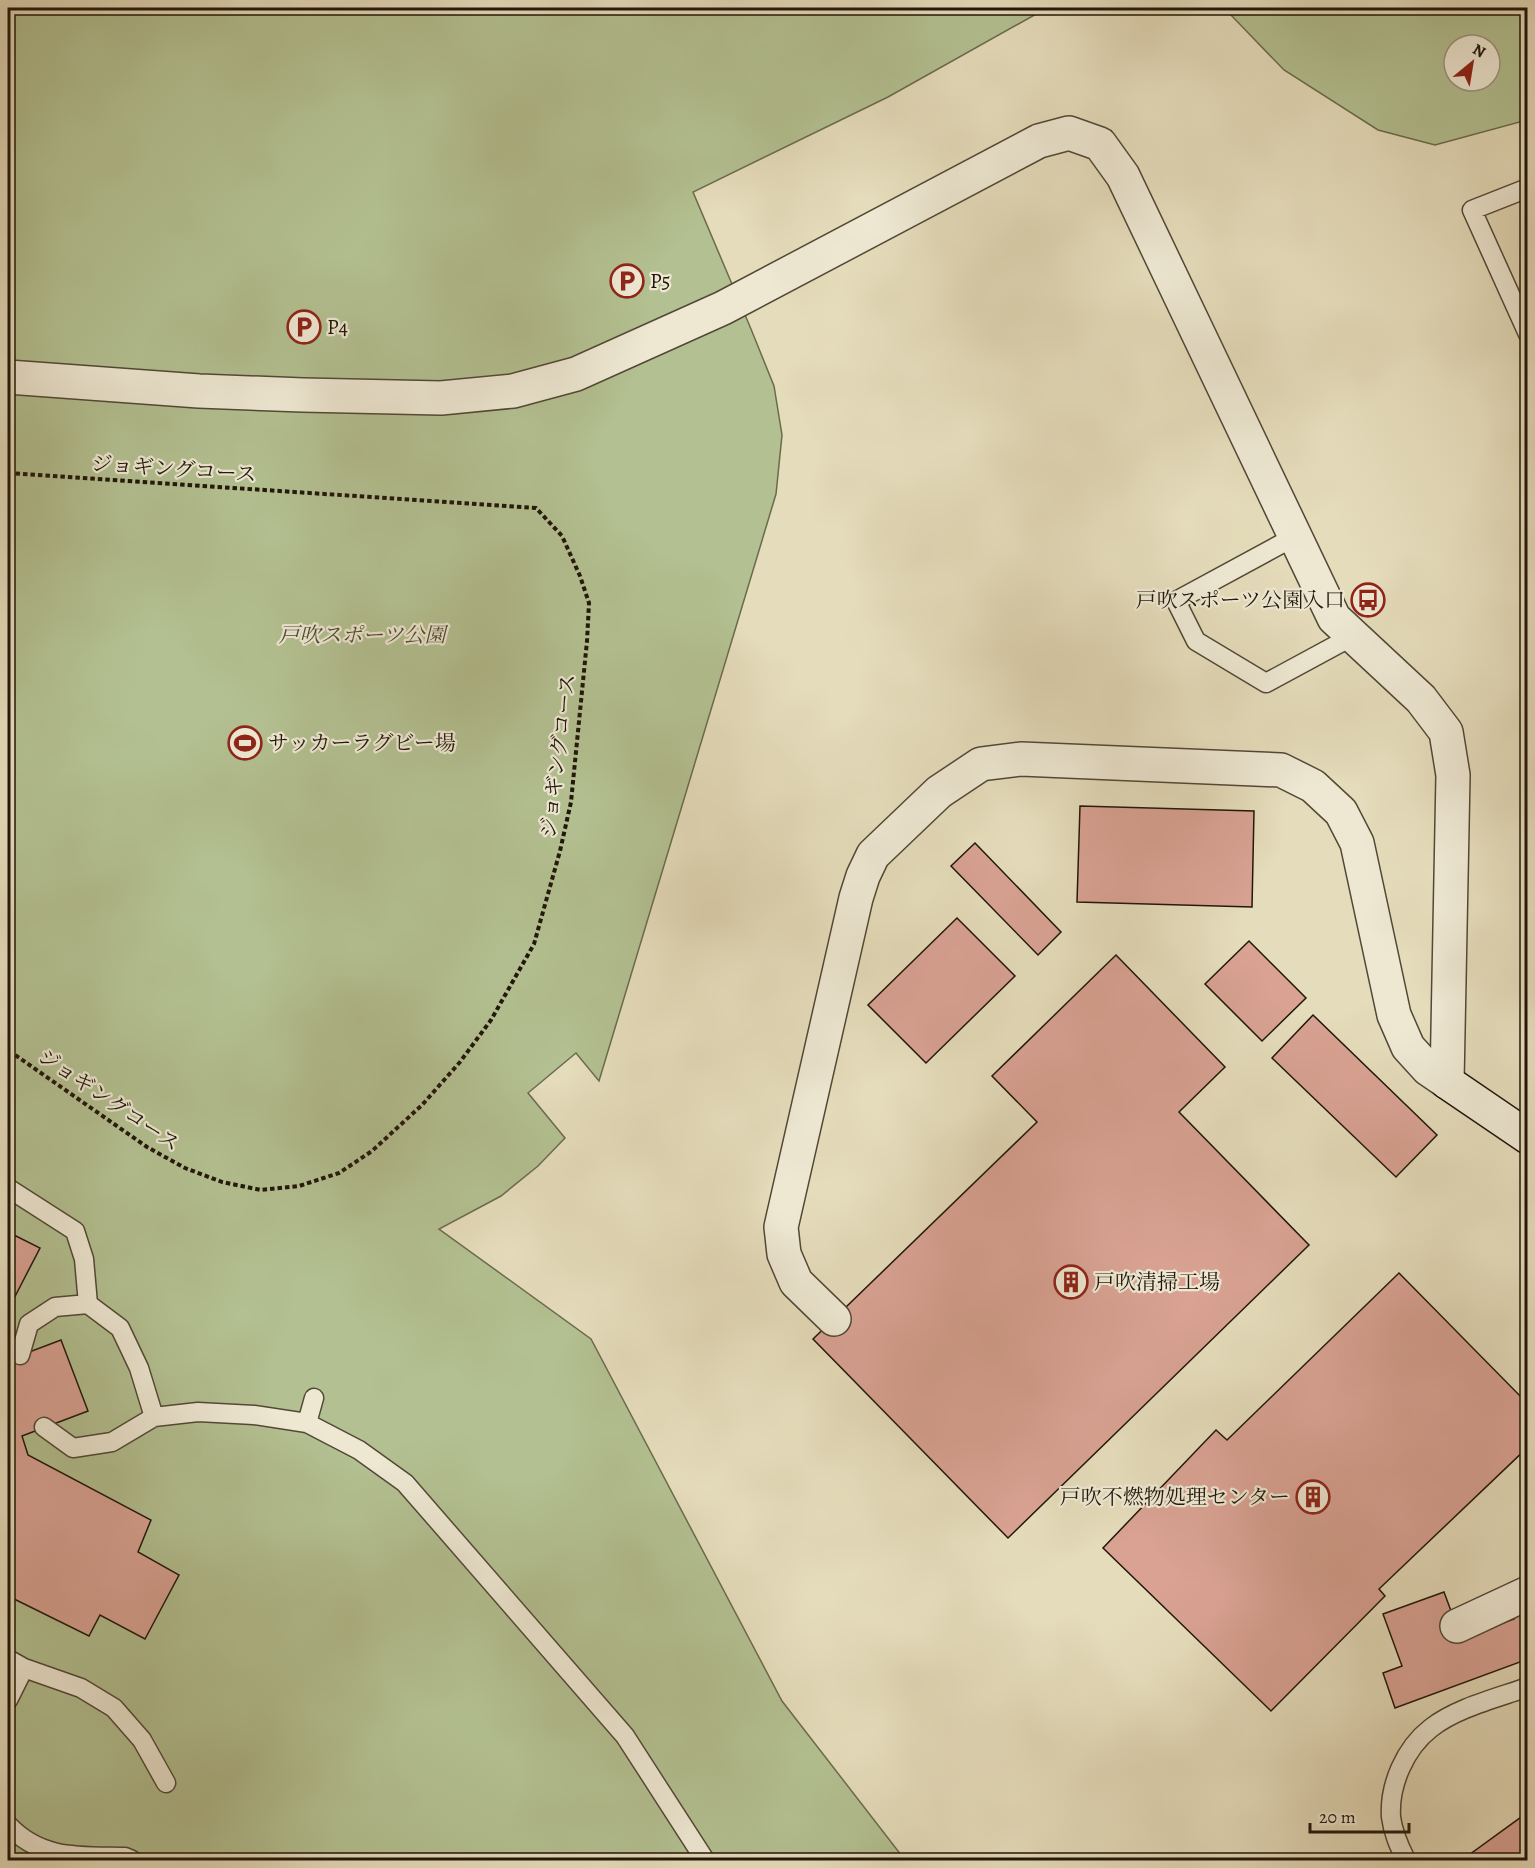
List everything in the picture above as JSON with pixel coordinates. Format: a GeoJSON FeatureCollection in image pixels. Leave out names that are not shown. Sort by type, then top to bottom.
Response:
{"type":"FeatureCollection","features":[{"type":"Feature","properties":{"kind":"street"},"geometry":{"type":"LineString","coordinates":[[8,377],[199,391],[303,395],[441,398],[513,390],[576,374],[723,308],[1039,141],[1069,133],[1100,144],[1123,176],[1334,618],[1421,699],[1446,732],[1453,775],[1447,1082]]}},
{"type":"Feature","properties":{"kind":"street"},"geometry":{"type":"LineString","coordinates":[[834,1319],[796,1282],[784,1254],[781,1227],[856,898],[873,855],[939,792],[981,764],[1020,759],[1281,770],[1313,786],[1341,812],[1357,843],[1394,1015],[1408,1047],[1428,1069],[1527,1137]]}},
{"type":"Feature","properties":{"kind":"street"},"geometry":{"type":"LineString","coordinates":[[1457,1626],[1527,1593]]}},
{"type":"Feature","properties":{"kind":"lane"},"geometry":{"type":"LineString","coordinates":[[1527,188],[1473,210],[1527,334]]}},
{"type":"Feature","properties":{"kind":"lane"},"geometry":{"type":"LineString","coordinates":[[1294,537],[1176,601],[1196,641],[1266,683],[1353,636]]}},
{"type":"Feature","properties":{"kind":"lane"},"geometry":{"type":"LineString","coordinates":[[8,1188],[75,1231],[84,1259],[88,1304]]}},
{"type":"Feature","properties":{"kind":"lane"},"geometry":{"type":"LineString","coordinates":[[20,1355],[29,1324],[55,1307],[88,1304],[120,1328],[139,1368],[154,1417]]}},
{"type":"Feature","properties":{"kind":"lane"},"geometry":{"type":"LineString","coordinates":[[308,1423],[314,1398]]}},
{"type":"Feature","properties":{"kind":"lane"},"geometry":{"type":"LineString","coordinates":[[44,1427],[73,1448],[112,1442],[154,1417],[198,1413],[254,1415],[308,1423],[359,1450],[405,1483],[625,1736],[705,1860]]}},
{"type":"Feature","properties":{"kind":"lane"},"geometry":{"type":"LineString","coordinates":[[8,1659],[24,1668],[81,1688],[114,1708],[142,1740],[166,1783]]}},
{"type":"Feature","properties":{"kind":"lane"},"geometry":{"type":"LineString","coordinates":[[8,1700],[24,1668]]}},
{"type":"Feature","properties":{"kind":"lane"},"geometry":{"type":"LineString","coordinates":[[1406,1860],[1395,1837],[1391,1816],[1393,1794],[1400,1770],[1412,1747],[1431,1728],[1456,1714],[1527,1686]]}},
{"type":"Feature","properties":{"kind":"lane"},"geometry":{"type":"LineString","coordinates":[[8,1825],[19,1837],[52,1854],[125,1857],[132,1860]]}},
{"type":"Feature","properties":{"kind":"path","name":"ジョギングコース"},"geometry":{"type":"LineString","coordinates":[[8,473],[536,508],[562,536],[589,603],[571,802],[534,944],[491,1020],[460,1062],[422,1105],[372,1151],[339,1173],[299,1186],[261,1190],[222,1182],[185,1168],[147,1147],[8,1050]]}},
{"type":"Feature","properties":{"kind":"green space","name":"戸吹スポーツ公園"},"geometry":{"type":"Polygon","coordinates":[[[8,8],[1047,8],[888,97],[693,192],[774,386],[782,435],[776,494],[599,1081],[576,1053],[528,1093],[565,1138],[538,1166],[501,1196],[439,1229],[591,1339],[782,1701],[905,1860],[8,1860],[8,8]]]}},
{"type":"Feature","properties":{"kind":"green space"},"geometry":{"type":"Polygon","coordinates":[[[1218,8],[1527,8],[1527,120],[1435,145],[1378,130],[1284,70],[1230,14],[1218,8]]]}},
{"type":"Feature","properties":{"kind":"building"},"geometry":{"type":"Polygon","coordinates":[[[1080,806],[1254,811],[1252,907],[1077,902],[1080,806]]]}},
{"type":"Feature","properties":{"kind":"building"},"geometry":{"type":"Polygon","coordinates":[[[975,843],[1061,932],[1038,955],[951,866],[975,843]]]}},
{"type":"Feature","properties":{"kind":"building"},"geometry":{"type":"Polygon","coordinates":[[[957,918],[1015,976],[926,1063],[868,1005],[957,918]]]}},
{"type":"Feature","properties":{"kind":"building"},"geometry":{"type":"Polygon","coordinates":[[[1249,941],[1306,998],[1262,1041],[1205,984],[1249,941]]]}},
{"type":"Feature","properties":{"kind":"building","name":"戸吹清掃工場"},"geometry":{"type":"Polygon","coordinates":[[[1116,955],[1225,1067],[1179,1112],[1309,1245],[1008,1538],[813,1339],[1037,1122],[992,1076],[1116,955]]]}},
{"type":"Feature","properties":{"kind":"building"},"geometry":{"type":"Polygon","coordinates":[[[1313,1015],[1437,1135],[1396,1177],[1272,1058],[1313,1015]]]}},
{"type":"Feature","properties":{"kind":"building"},"geometry":{"type":"Polygon","coordinates":[[[8,1232],[40,1248],[8,1310],[8,1232]]]}},
{"type":"Feature","properties":{"kind":"building","name":"戸吹不燃物処理センター"},"geometry":{"type":"Polygon","coordinates":[[[1399,1273],[1528,1404],[1528,1447],[1379,1589],[1385,1596],[1271,1711],[1103,1548],[1216,1430],[1227,1440],[1399,1273]]]}},
{"type":"Feature","properties":{"kind":"building"},"geometry":{"type":"Polygon","coordinates":[[[61,1340],[88,1411],[22,1436],[28,1455],[151,1520],[138,1552],[179,1575],[145,1639],[100,1615],[89,1636],[8,1596],[8,1360],[61,1340]]]}},
{"type":"Feature","properties":{"kind":"building"},"geometry":{"type":"Polygon","coordinates":[[[1444,1592],[1461,1638],[1514,1619],[1509,1604],[1528,1597],[1528,1659],[1395,1708],[1383,1673],[1402,1666],[1383,1614],[1444,1592]]]}},
{"type":"Feature","properties":{"kind":"building"},"geometry":{"type":"Polygon","coordinates":[[[1528,1812],[1528,1860],[1462,1860],[1528,1812]]]}},
{"type":"Feature","properties":{"kind":"place","name":"P5"},"geometry":{"type":"Point","coordinates":[627,281]}},
{"type":"Feature","properties":{"kind":"place","name":"P4"},"geometry":{"type":"Point","coordinates":[304,327]}},
{"type":"Feature","properties":{"kind":"place","name":"戸吹スポーツ公園入口"},"geometry":{"type":"Point","coordinates":[1368,600]}},
{"type":"Feature","properties":{"kind":"place","name":"サッカーラグビー場"},"geometry":{"type":"Point","coordinates":[245,743]}},
{"type":"Feature","properties":{"kind":"place","name":"戸吹清掃工場"},"geometry":{"type":"Point","coordinates":[1071,1282]}},
{"type":"Feature","properties":{"kind":"place","name":"戸吹不燃物処理センター"},"geometry":{"type":"Point","coordinates":[1313,1497]}}]}
